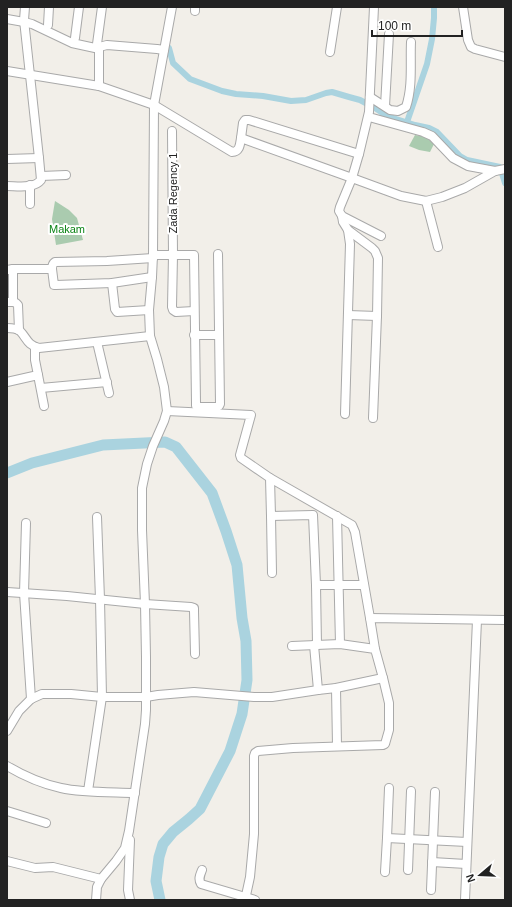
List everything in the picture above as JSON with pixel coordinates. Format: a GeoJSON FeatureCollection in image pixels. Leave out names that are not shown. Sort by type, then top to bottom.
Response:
{"type":"FeatureCollection","features":[{"type":"Feature","properties":{"kind":"street"},"geometry":{"type":"LineString","coordinates":[[7,186],[38,184],[41,180],[24,19],[25,7]]}},
{"type":"Feature","properties":{"kind":"street"},"geometry":{"type":"LineString","coordinates":[[48,25],[49,7]]}},
{"type":"Feature","properties":{"kind":"street"},"geometry":{"type":"LineString","coordinates":[[75,38],[79,7]]}},
{"type":"Feature","properties":{"kind":"street"},"geometry":{"type":"LineString","coordinates":[[99,86],[98,46],[102,7]]}},
{"type":"Feature","properties":{"kind":"street"},"geometry":{"type":"LineString","coordinates":[[96,900],[97,887],[125,848],[129,831],[145,724],[146,657],[142,488],[147,464],[167,411],[164,387],[150,336],[149,310],[153,257],[154,105],[172,7]]}},
{"type":"Feature","properties":{"kind":"street"},"geometry":{"type":"LineString","coordinates":[[330,52],[337,7]]}},
{"type":"Feature","properties":{"kind":"street"},"geometry":{"type":"LineString","coordinates":[[344,414],[350,244],[348,230],[339,211],[352,178],[369,114],[374,7]]}},
{"type":"Feature","properties":{"kind":"street"},"geometry":{"type":"LineString","coordinates":[[463,7],[468,40],[471,47],[505,57]]}},
{"type":"Feature","properties":{"kind":"street"},"geometry":{"type":"LineString","coordinates":[[7,19],[24,19],[72,43],[95,48],[107,44],[164,50]]}},
{"type":"Feature","properties":{"kind":"street"},"geometry":{"type":"LineString","coordinates":[[384,106],[389,34]]}},
{"type":"Feature","properties":{"kind":"street"},"geometry":{"type":"LineString","coordinates":[[370,100],[390,110],[398,111],[406,107],[409,98],[410,42]]}},
{"type":"Feature","properties":{"kind":"street"},"geometry":{"type":"LineString","coordinates":[[7,71],[99,86],[154,105],[232,152],[236,152],[238,150],[243,123],[245,120],[249,120],[359,154]]}},
{"type":"Feature","properties":{"kind":"street"},"geometry":{"type":"LineString","coordinates":[[369,114],[432,136],[453,158],[468,166],[500,170]]}},
{"type":"Feature","properties":{"kind":"street","name":"Zada Regency 1"},"geometry":{"type":"LineString","coordinates":[[172,131],[172,307],[176,312],[194,311]]}},
{"type":"Feature","properties":{"kind":"street"},"geometry":{"type":"LineString","coordinates":[[241,138],[401,196],[426,201],[442,197],[465,188],[500,170]]}},
{"type":"Feature","properties":{"kind":"street"},"geometry":{"type":"LineString","coordinates":[[7,159],[39,158]]}},
{"type":"Feature","properties":{"kind":"street"},"geometry":{"type":"LineString","coordinates":[[41,176],[66,175]]}},
{"type":"Feature","properties":{"kind":"street"},"geometry":{"type":"LineString","coordinates":[[30,185],[30,204]]}},
{"type":"Feature","properties":{"kind":"street"},"geometry":{"type":"LineString","coordinates":[[426,201],[438,247]]}},
{"type":"Feature","properties":{"kind":"street"},"geometry":{"type":"LineString","coordinates":[[342,216],[381,236]]}},
{"type":"Feature","properties":{"kind":"street"},"geometry":{"type":"LineString","coordinates":[[348,230],[372,248],[378,258],[373,418]]}},
{"type":"Feature","properties":{"kind":"street"},"geometry":{"type":"LineString","coordinates":[[152,277],[112,283],[56,285],[53,282],[52,265],[55,262],[107,261],[173,255],[194,255],[196,406],[219,406],[218,254]]}},
{"type":"Feature","properties":{"kind":"street"},"geometry":{"type":"LineString","coordinates":[[52,269],[10,270],[10,302],[18,305],[19,330],[28,343],[39,348],[150,336]]}},
{"type":"Feature","properties":{"kind":"street"},"geometry":{"type":"LineString","coordinates":[[112,283],[115,309],[117,312],[149,310]]}},
{"type":"Feature","properties":{"kind":"street"},"geometry":{"type":"LineString","coordinates":[[348,315],[377,316]]}},
{"type":"Feature","properties":{"kind":"street"},"geometry":{"type":"LineString","coordinates":[[7,328],[19,330]]}},
{"type":"Feature","properties":{"kind":"street"},"geometry":{"type":"LineString","coordinates":[[194,335],[219,335]]}},
{"type":"Feature","properties":{"kind":"street"},"geometry":{"type":"LineString","coordinates":[[97,342],[109,393]]}},
{"type":"Feature","properties":{"kind":"street"},"geometry":{"type":"LineString","coordinates":[[35,347],[38,376],[44,406]]}},
{"type":"Feature","properties":{"kind":"street"},"geometry":{"type":"LineString","coordinates":[[7,382],[38,376]]}},
{"type":"Feature","properties":{"kind":"street"},"geometry":{"type":"LineString","coordinates":[[41,388],[107,382]]}},
{"type":"Feature","properties":{"kind":"street"},"geometry":{"type":"LineString","coordinates":[[167,411],[251,415],[240,455],[241,458],[270,478],[352,525],[356,532],[375,649],[389,703],[389,730],[385,744],[383,745],[293,748],[258,751],[255,753],[254,834],[250,877],[246,899]]}},
{"type":"Feature","properties":{"kind":"street"},"geometry":{"type":"LineString","coordinates":[[270,478],[272,573]]}},
{"type":"Feature","properties":{"kind":"street"},"geometry":{"type":"LineString","coordinates":[[314,503],[313,515],[316,585],[315,645],[318,690]]}},
{"type":"Feature","properties":{"kind":"street"},"geometry":{"type":"LineString","coordinates":[[271,516],[313,515]]}},
{"type":"Feature","properties":{"kind":"street"},"geometry":{"type":"LineString","coordinates":[[337,516],[340,644]]}},
{"type":"Feature","properties":{"kind":"street"},"geometry":{"type":"LineString","coordinates":[[88,791],[102,697],[97,517]]}},
{"type":"Feature","properties":{"kind":"street"},"geometry":{"type":"LineString","coordinates":[[26,523],[24,593],[31,699]]}},
{"type":"Feature","properties":{"kind":"street"},"geometry":{"type":"LineString","coordinates":[[316,585],[364,585]]}},
{"type":"Feature","properties":{"kind":"street"},"geometry":{"type":"LineString","coordinates":[[7,592],[191,607],[194,608],[195,654]]}},
{"type":"Feature","properties":{"kind":"street"},"geometry":{"type":"LineString","coordinates":[[370,618],[505,620]]}},
{"type":"Feature","properties":{"kind":"street"},"geometry":{"type":"LineString","coordinates":[[465,900],[477,620]]}},
{"type":"Feature","properties":{"kind":"street"},"geometry":{"type":"LineString","coordinates":[[292,646],[340,644],[375,649]]}},
{"type":"Feature","properties":{"kind":"street"},"geometry":{"type":"LineString","coordinates":[[7,731],[19,711],[31,699],[42,694],[70,694],[102,697],[146,697],[194,692],[254,698],[272,698],[336,688],[383,678]]}},
{"type":"Feature","properties":{"kind":"street"},"geometry":{"type":"LineString","coordinates":[[336,688],[337,746]]}},
{"type":"Feature","properties":{"kind":"street"},"geometry":{"type":"LineString","coordinates":[[7,766],[19,773],[43,783],[62,788],[88,791],[135,793]]}},
{"type":"Feature","properties":{"kind":"street"},"geometry":{"type":"LineString","coordinates":[[385,872],[389,788]]}},
{"type":"Feature","properties":{"kind":"street"},"geometry":{"type":"LineString","coordinates":[[408,870],[411,791]]}},
{"type":"Feature","properties":{"kind":"street"},"geometry":{"type":"LineString","coordinates":[[431,890],[435,792]]}},
{"type":"Feature","properties":{"kind":"street"},"geometry":{"type":"LineString","coordinates":[[7,811],[46,824]]}},
{"type":"Feature","properties":{"kind":"street"},"geometry":{"type":"LineString","coordinates":[[129,831],[131,841],[128,890],[130,900]]}},
{"type":"Feature","properties":{"kind":"street"},"geometry":{"type":"LineString","coordinates":[[387,838],[467,842]]}},
{"type":"Feature","properties":{"kind":"street"},"geometry":{"type":"LineString","coordinates":[[7,861],[35,868],[53,868],[102,879]]}},
{"type":"Feature","properties":{"kind":"street"},"geometry":{"type":"LineString","coordinates":[[432,862],[466,864]]}},
{"type":"Feature","properties":{"kind":"street"},"geometry":{"type":"LineString","coordinates":[[202,870],[199,878],[201,884],[246,899],[255,900]]}},
{"type":"Feature","properties":{"kind":"green space"},"geometry":{"type":"Polygon","coordinates":[[[415,135],[426,137],[434,144],[430,152],[409,146],[415,135]]]}},
{"type":"Feature","properties":{"kind":"green space","name":"Makam"},"geometry":{"type":"Polygon","coordinates":[[[55,201],[69,210],[77,218],[83,240],[56,245],[52,219],[55,201]]]}},
{"type":"Feature","properties":{"kind":"waterway"},"geometry":{"type":"LineString","coordinates":[[407,122],[427,64],[432,39],[434,7]]}},
{"type":"Feature","properties":{"kind":"waterway"},"geometry":{"type":"LineString","coordinates":[[169,48],[173,63],[190,79],[222,91],[291,101],[306,100],[332,92],[360,100],[393,118],[429,128],[437,132],[460,156],[467,160],[500,167],[505,183]]}},
{"type":"Feature","properties":{"kind":"waterway"},"geometry":{"type":"LineString","coordinates":[[7,473],[32,463],[103,445],[165,442],[176,447],[212,493],[226,531],[237,565],[242,618],[246,641],[247,680],[242,714],[230,751],[200,809],[173,832],[163,844],[159,857],[156,881],[160,900]]}}]}
